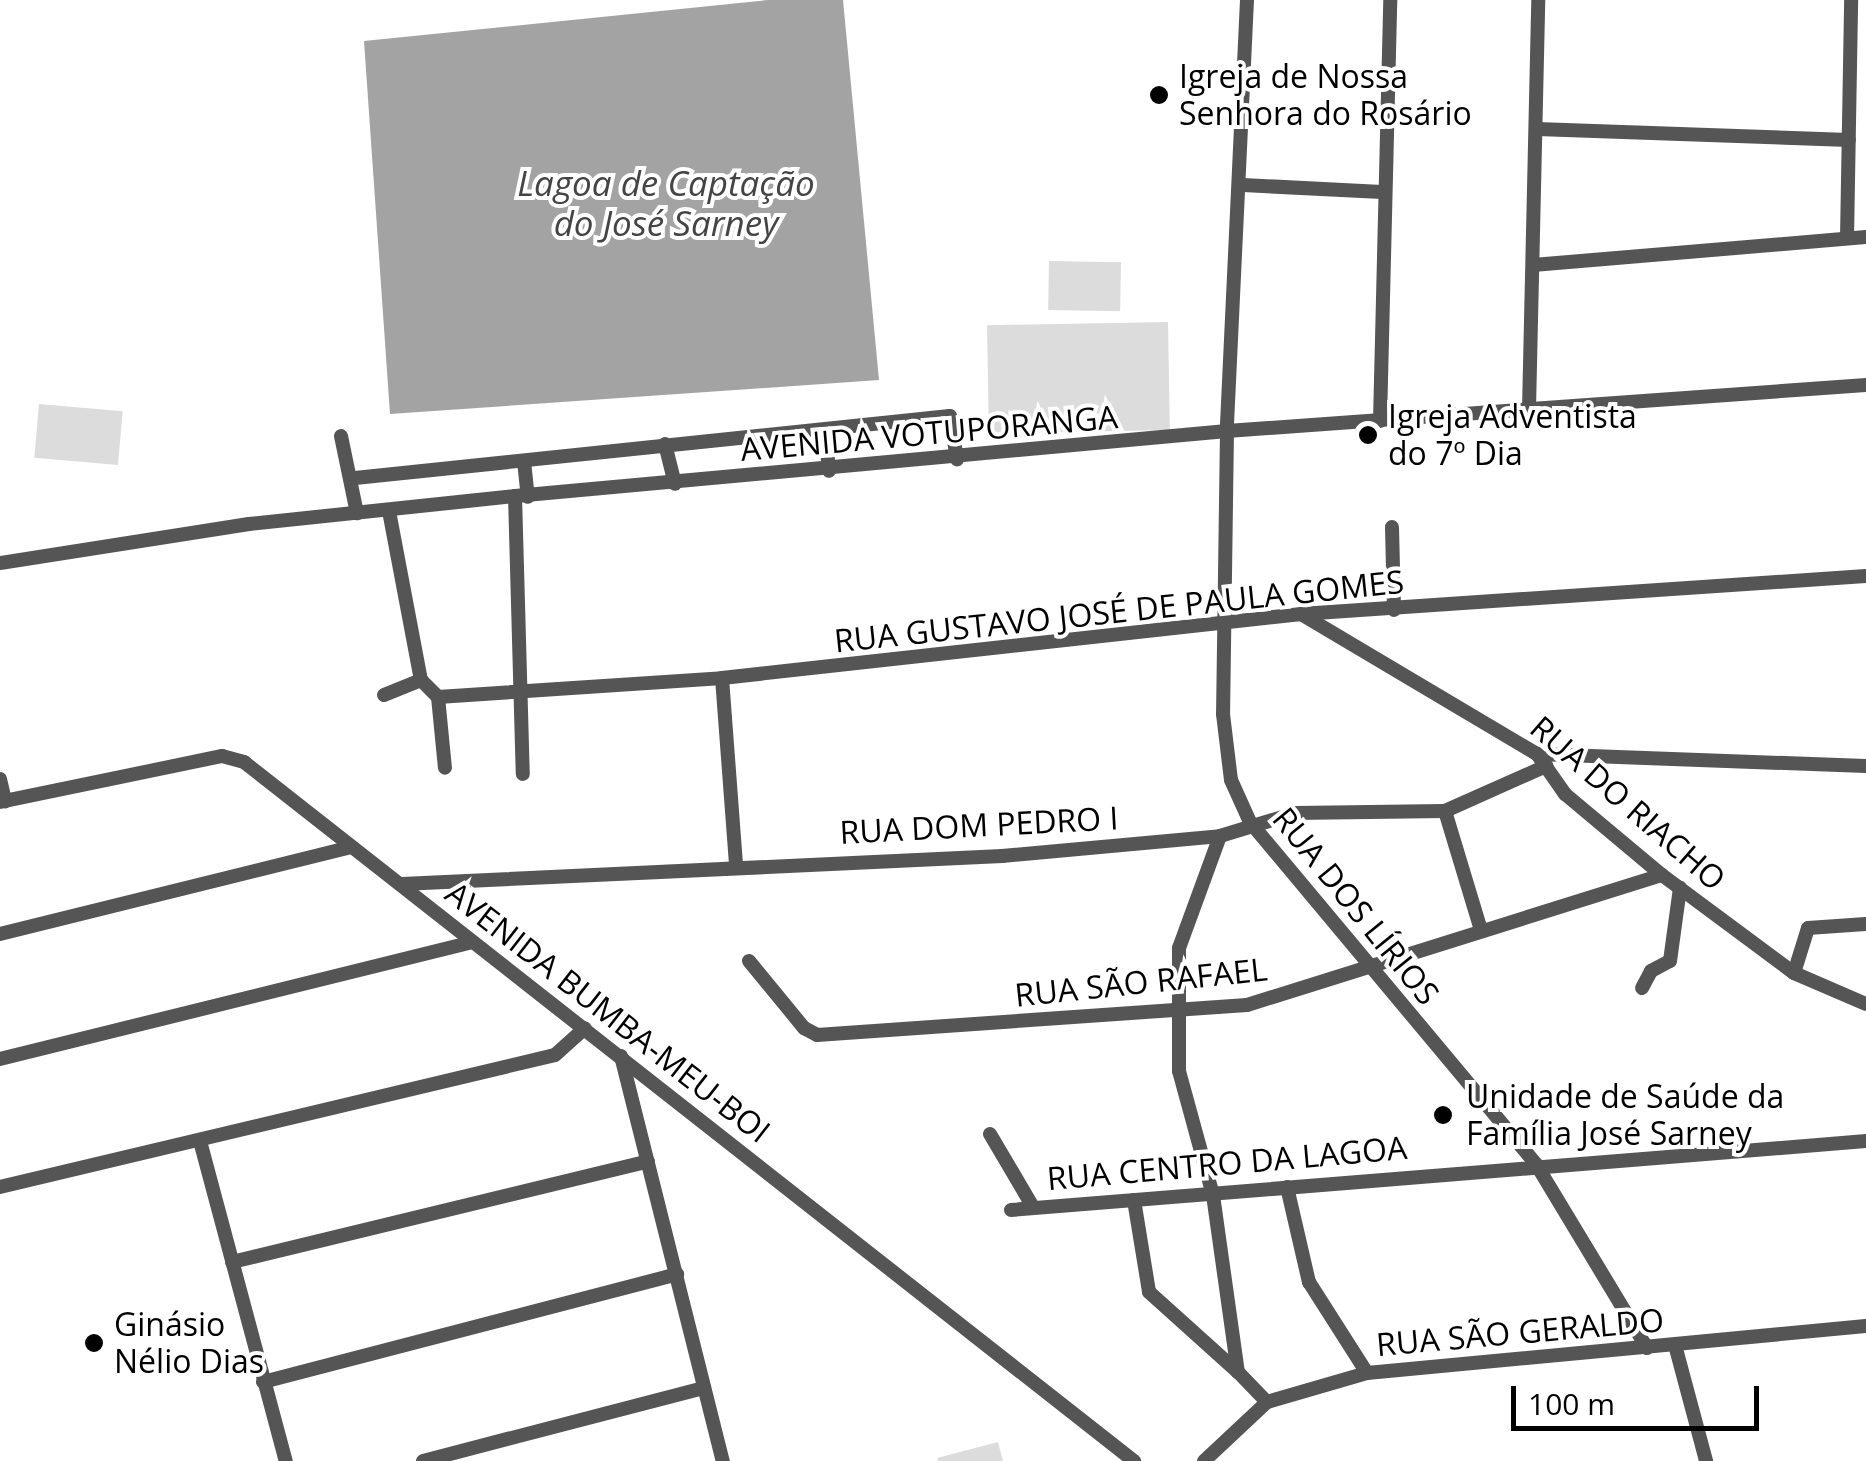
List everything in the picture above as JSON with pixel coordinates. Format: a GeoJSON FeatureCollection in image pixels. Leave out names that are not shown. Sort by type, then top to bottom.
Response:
{"type":"FeatureCollection","features":[{"type":"Feature","properties":{"kind":"street","name":"RUA DOS LÍRIOS"},"geometry":{"type":"LineString","coordinates":[[1246,0],[1243,185],[1228,431],[1224,714],[1231,780],[1250,822],[1536,1164],[1647,1348]]}},
{"type":"Feature","properties":{"kind":"street"},"geometry":{"type":"LineString","coordinates":[[1380,421],[1382,192],[1390,0]]}},
{"type":"Feature","properties":{"kind":"street"},"geometry":{"type":"LineString","coordinates":[[1528,409],[1538,0]]}},
{"type":"Feature","properties":{"kind":"street"},"geometry":{"type":"LineString","coordinates":[[1847,238],[1851,0]]}},
{"type":"Feature","properties":{"kind":"street"},"geometry":{"type":"LineString","coordinates":[[1536,129],[1848,140]]}},
{"type":"Feature","properties":{"kind":"street"},"geometry":{"type":"LineString","coordinates":[[1243,185],[1382,192]]}},
{"type":"Feature","properties":{"kind":"street"},"geometry":{"type":"LineString","coordinates":[[1532,265],[1866,237]]}},
{"type":"Feature","properties":{"kind":"street","name":"AVENIDA VOTUPORANGA"},"geometry":{"type":"LineString","coordinates":[[0,563],[358,513],[522,496],[957,459],[1228,431],[1866,385]]}},
{"type":"Feature","properties":{"kind":"street","name":"AVENIDA VOTUPORANGA"},"geometry":{"type":"LineString","coordinates":[[355,478],[950,416],[957,459]]}},
{"type":"Feature","properties":{"kind":"street"},"geometry":{"type":"LineString","coordinates":[[825,430],[829,470]]}},
{"type":"Feature","properties":{"kind":"street"},"geometry":{"type":"LineString","coordinates":[[341,436],[355,478],[358,513]]}},
{"type":"Feature","properties":{"kind":"street"},"geometry":{"type":"LineString","coordinates":[[665,444],[675,484]]}},
{"type":"Feature","properties":{"kind":"street"},"geometry":{"type":"LineString","coordinates":[[523,774],[518,692],[524,460]]}},
{"type":"Feature","properties":{"kind":"street"},"geometry":{"type":"LineString","coordinates":[[390,510],[421,680],[438,696],[445,768]]}},
{"type":"Feature","properties":{"kind":"street"},"geometry":{"type":"LineString","coordinates":[[1392,527],[1394,610]]}},
{"type":"Feature","properties":{"kind":"street","name":"RUA GUSTAVO JOSÉ DE PAULA GOMES"},"geometry":{"type":"LineString","coordinates":[[438,696],[722,678],[1301,614],[1866,576]]}},
{"type":"Feature","properties":{"kind":"street","name":"RUA DO RIACHO"},"geometry":{"type":"LineString","coordinates":[[1301,614],[1541,760],[1564,794],[1662,875],[1794,973],[1866,1004]]}},
{"type":"Feature","properties":{"kind":"street"},"geometry":{"type":"LineString","coordinates":[[722,678],[736,864]]}},
{"type":"Feature","properties":{"kind":"street"},"geometry":{"type":"LineString","coordinates":[[384,695],[421,680]]}},
{"type":"Feature","properties":{"kind":"street","name":"AVENIDA BUMBA-MEU-BOI"},"geometry":{"type":"LineString","coordinates":[[2,802],[234,757],[402,884],[1134,1461]]}},
{"type":"Feature","properties":{"kind":"street","name":"RUA DOM PEDRO I"},"geometry":{"type":"LineString","coordinates":[[402,884],[736,864],[1002,856],[1220,836],[1250,822],[1295,814],[1445,811],[1541,760],[1866,766]]}},
{"type":"Feature","properties":{"kind":"street"},"geometry":{"type":"LineString","coordinates":[[0,779],[2,802]]}},
{"type":"Feature","properties":{"kind":"street"},"geometry":{"type":"LineString","coordinates":[[1445,811],[1480,927]]}},
{"type":"Feature","properties":{"kind":"street"},"geometry":{"type":"LineString","coordinates":[[1220,836],[1179,948],[1175,1012],[1179,1071],[1213,1194],[1238,1372]]}},
{"type":"Feature","properties":{"kind":"street"},"geometry":{"type":"LineString","coordinates":[[0,934],[351,846]]}},
{"type":"Feature","properties":{"kind":"street","name":"RUA SÃO RAFAEL"},"geometry":{"type":"LineString","coordinates":[[749,960],[804,1028],[830,1035],[1175,1012],[1276,998],[1480,927],[1662,875]]}},
{"type":"Feature","properties":{"kind":"street"},"geometry":{"type":"LineString","coordinates":[[1642,988],[1651,971],[1670,961],[1680,888]]}},
{"type":"Feature","properties":{"kind":"street"},"geometry":{"type":"LineString","coordinates":[[1794,973],[1808,928],[1866,924]]}},
{"type":"Feature","properties":{"kind":"street"},"geometry":{"type":"LineString","coordinates":[[0,1059],[472,942]]}},
{"type":"Feature","properties":{"kind":"street"},"geometry":{"type":"LineString","coordinates":[[0,1186],[555,1055],[586,1028]]}},
{"type":"Feature","properties":{"kind":"street"},"geometry":{"type":"LineString","coordinates":[[620,1056],[723,1461]]}},
{"type":"Feature","properties":{"kind":"street"},"geometry":{"type":"LineString","coordinates":[[990,1134],[1033,1207]]}},
{"type":"Feature","properties":{"kind":"street"},"geometry":{"type":"LineString","coordinates":[[200,1141],[286,1461]]}},
{"type":"Feature","properties":{"kind":"street","name":"RUA CENTRO DA LAGOA"},"geometry":{"type":"LineString","coordinates":[[1010,1210],[1536,1164],[1866,1141]]}},
{"type":"Feature","properties":{"kind":"street"},"geometry":{"type":"LineString","coordinates":[[232,1262],[648,1161]]}},
{"type":"Feature","properties":{"kind":"street"},"geometry":{"type":"LineString","coordinates":[[1287,1188],[1309,1282],[1368,1373]]}},
{"type":"Feature","properties":{"kind":"street"},"geometry":{"type":"LineString","coordinates":[[1134,1200],[1149,1292],[1268,1402]]}},
{"type":"Feature","properties":{"kind":"street"},"geometry":{"type":"LineString","coordinates":[[263,1382],[677,1274]]}},
{"type":"Feature","properties":{"kind":"street","name":"RUA SÃO GERALDO"},"geometry":{"type":"LineString","coordinates":[[1204,1461],[1268,1402],[1368,1373],[1866,1326]]}},
{"type":"Feature","properties":{"kind":"street"},"geometry":{"type":"LineString","coordinates":[[1675,1345],[1706,1461]]}},
{"type":"Feature","properties":{"kind":"street"},"geometry":{"type":"LineString","coordinates":[[423,1461],[704,1388]]}},
{"type":"Feature","properties":{"kind":"shaded area"},"geometry":{"type":"Polygon","coordinates":[[[1049,261],[1121,262],[1120,311],[1048,310],[1049,261]]]}},
{"type":"Feature","properties":{"kind":"shaded area"},"geometry":{"type":"Polygon","coordinates":[[[1168,322],[1170,430],[989,433],[987,325],[1168,322]]]}},
{"type":"Feature","properties":{"kind":"shaded area"},"geometry":{"type":"Polygon","coordinates":[[[39,404],[123,411],[118,465],[34,458],[39,404]]]}},
{"type":"Feature","properties":{"kind":"shaded area"},"geometry":{"type":"Polygon","coordinates":[[[998,1442],[1003,1461],[937,1458],[998,1442]]]}},
{"type":"Feature","properties":{"kind":"water","name":"Lagoa de Captação do José Sarney"},"geometry":{"type":"Polygon","coordinates":[[[768,0],[843,0],[879,380],[390,414],[364,41],[768,0]]]}},
{"type":"Feature","properties":{"kind":"place","name":"Igreja de Nossa Senhora do Rosário"},"geometry":{"type":"Point","coordinates":[1159,95]}},
{"type":"Feature","properties":{"kind":"place","name":"Igreja Adventista do 7º Dia"},"geometry":{"type":"Point","coordinates":[1368,435]}},
{"type":"Feature","properties":{"kind":"place","name":"Unidade de Saúde da Família José Sarney"},"geometry":{"type":"Point","coordinates":[1443,1115]}},
{"type":"Feature","properties":{"kind":"place","name":"Ginásio Nélio Dias"},"geometry":{"type":"Point","coordinates":[94,1343]}}]}
